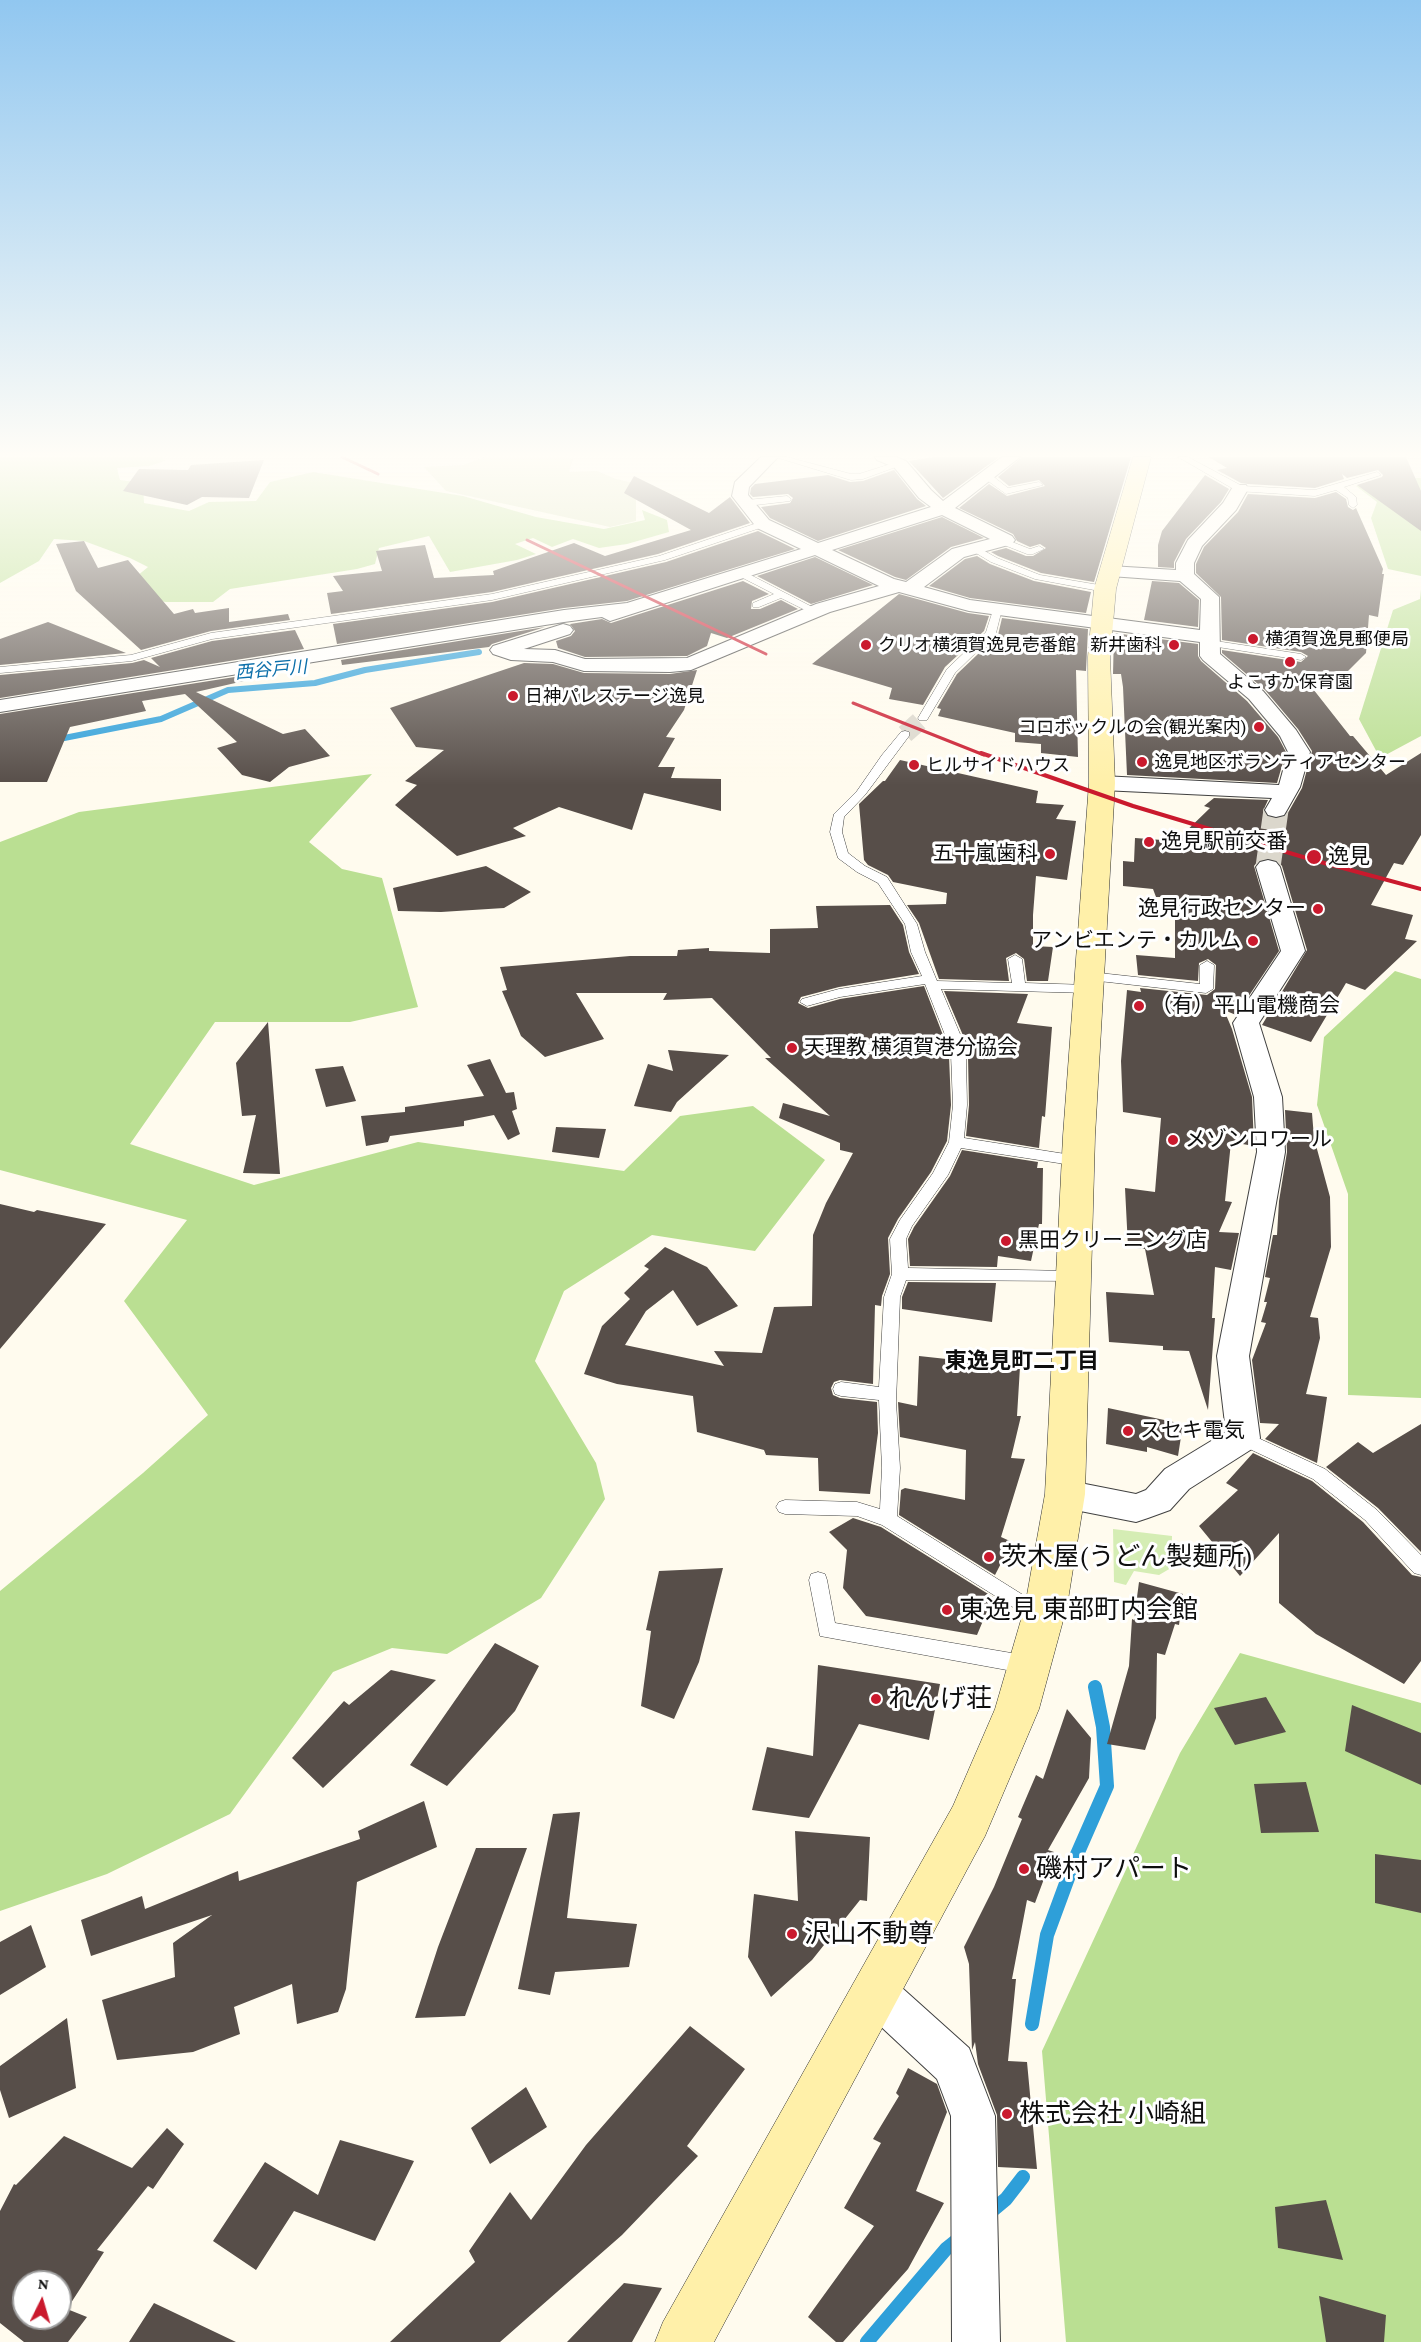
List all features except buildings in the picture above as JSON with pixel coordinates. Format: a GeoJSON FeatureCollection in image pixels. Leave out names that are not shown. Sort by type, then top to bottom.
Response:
{"type":"FeatureCollection","features":[{"type":"Feature","properties":{"kind":"street"},"geometry":{"type":"LineString","coordinates":[[765,566],[500,650],[516,655],[555,656],[584,665],[670,666],[691,664],[815,611],[903,588],[937,566]]}},
{"type":"Feature","properties":{"kind":"street"},"geometry":{"type":"LineString","coordinates":[[855,566],[903,588],[997,609],[1209,640]]}},
{"type":"Feature","properties":{"kind":"street"},"geometry":{"type":"LineString","coordinates":[[683,2342],[969,1821],[1017,1709],[1043,1618],[1065,1494],[1078,1161],[1102,783],[1099,657],[1107,580],[1111,566]]}},
{"type":"Feature","properties":{"kind":"street"},"geometry":{"type":"LineString","coordinates":[[1185,566],[1185,576]]}},
{"type":"Feature","properties":{"kind":"street"},"geometry":{"type":"LineString","coordinates":[[1102,783],[1280,801],[1296,769],[1299,752],[1289,734],[1256,695],[1210,656],[1210,597],[1185,576],[1107,580]]}},
{"type":"Feature","properties":{"kind":"street"},"geometry":{"type":"LineString","coordinates":[[0,706],[564,616],[627,609]]}},
{"type":"Feature","properties":{"kind":"street"},"geometry":{"type":"LineString","coordinates":[[1065,1494],[1136,1508],[1158,1500],[1177,1479],[1243,1438],[1233,1356],[1271,1152],[1268,1097],[1246,1023],[1293,951],[1269,867]]}},
{"type":"Feature","properties":{"kind":"street"},"geometry":{"type":"LineString","coordinates":[[876,1993],[952,2064],[973,2116],[976,2342]]}},
{"type":"Feature","properties":{"kind":"lane"},"geometry":{"type":"LineString","coordinates":[[0,670],[132,658],[179,643],[211,636],[492,597],[627,566]]}},
{"type":"Feature","properties":{"kind":"lane"},"geometry":{"type":"LineString","coordinates":[[1010,566],[1038,577],[1107,580]]}},
{"type":"Feature","properties":{"kind":"lane"},"geometry":{"type":"LineString","coordinates":[[742,574],[815,611]]}},
{"type":"Feature","properties":{"kind":"lane"},"geometry":{"type":"LineString","coordinates":[[756,605],[782,594]]}},
{"type":"Feature","properties":{"kind":"lane"},"geometry":{"type":"LineString","coordinates":[[923,718],[951,671],[991,633],[997,609]]}},
{"type":"Feature","properties":{"kind":"lane"},"geometry":{"type":"LineString","coordinates":[[1209,640],[1301,657]]}},
{"type":"Feature","properties":{"kind":"lane"},"geometry":{"type":"LineString","coordinates":[[888,1520],[891,1468],[887,1394],[892,1297],[900,1274],[898,1239],[905,1224],[940,1175],[956,1142],[960,1106],[957,1050],[911,924],[883,880],[861,869],[842,855],[836,832],[838,816],[861,793],[905,734]]}},
{"type":"Feature","properties":{"kind":"lane"},"geometry":{"type":"LineString","coordinates":[[1015,959],[1019,987]]}},
{"type":"Feature","properties":{"kind":"lane"},"geometry":{"type":"LineString","coordinates":[[807,1002],[839,993],[931,982],[1019,987],[1090,983],[1206,989],[1207,965]]}},
{"type":"Feature","properties":{"kind":"lane"},"geometry":{"type":"LineString","coordinates":[[842,1053],[858,1048],[880,1047],[957,1050]]}},
{"type":"Feature","properties":{"kind":"lane"},"geometry":{"type":"LineString","coordinates":[[956,1142],[1078,1161]]}},
{"type":"Feature","properties":{"kind":"lane"},"geometry":{"type":"LineString","coordinates":[[900,1274],[1073,1277]]}},
{"type":"Feature","properties":{"kind":"lane"},"geometry":{"type":"LineString","coordinates":[[841,1389],[887,1394]]}},
{"type":"Feature","properties":{"kind":"lane"},"geometry":{"type":"LineString","coordinates":[[1243,1438],[1319,1474],[1371,1515],[1421,1567]]}},
{"type":"Feature","properties":{"kind":"lane"},"geometry":{"type":"LineString","coordinates":[[785,1507],[857,1509],[888,1520],[1043,1618]]}},
{"type":"Feature","properties":{"kind":"lane"},"geometry":{"type":"LineString","coordinates":[[818,1580],[827,1630],[1029,1665]]}},
{"type":"Feature","properties":{"kind":"green space"},"geometry":{"type":"Polygon","coordinates":[[[0,566],[30,566],[0,583],[0,566]]]}},
{"type":"Feature","properties":{"kind":"green space"},"geometry":{"type":"Polygon","coordinates":[[[367,566],[230,589],[213,602],[166,602],[132,597],[125,586],[148,567],[367,566]]]}},
{"type":"Feature","properties":{"kind":"green space"},"geometry":{"type":"Polygon","coordinates":[[[447,566],[482,566],[450,572],[447,566]]]}},
{"type":"Feature","properties":{"kind":"green space"},"geometry":{"type":"Polygon","coordinates":[[[1387,566],[1421,566],[1421,576],[1388,569],[1387,566]]]}},
{"type":"Feature","properties":{"kind":"green space"},"geometry":{"type":"Polygon","coordinates":[[[1421,589],[1421,736],[1380,758],[1359,719],[1393,610],[1420,599],[1421,589]]]}},
{"type":"Feature","properties":{"kind":"green space"},"geometry":{"type":"Polygon","coordinates":[[[372,774],[309,842],[342,869],[382,878],[418,1007],[350,1022],[215,1022],[130,1144],[254,1185],[418,1142],[624,1171],[680,1116],[753,1106],[825,1160],[755,1251],[652,1235],[564,1291],[535,1361],[596,1463],[605,1499],[541,1598],[447,1654],[392,1648],[333,1672],[230,1814],[107,1874],[0,1911],[0,1591],[143,1473],[208,1415],[124,1301],[187,1220],[0,1170],[0,842],[79,812],[372,774]]]}},
{"type":"Feature","properties":{"kind":"green space"},"geometry":{"type":"Polygon","coordinates":[[[1395,971],[1421,979],[1421,1398],[1348,1395],[1348,1194],[1317,1105],[1324,1037],[1395,971]]]}},
{"type":"Feature","properties":{"kind":"green space"},"geometry":{"type":"Polygon","coordinates":[[[1113,1529],[1172,1536],[1171,1568],[1159,1575],[1134,1571],[1126,1585],[1114,1582],[1113,1529]]]}},
{"type":"Feature","properties":{"kind":"green space"},"geometry":{"type":"Polygon","coordinates":[[[1240,1653],[1421,1703],[1421,2342],[1066,2342],[1042,2051],[1180,1753],[1240,1653]]]}},
{"type":"Feature","properties":{"kind":"waterway","name":"西谷戸川"},"geometry":{"type":"LineString","coordinates":[[54,740],[161,719],[228,690],[315,683],[365,670],[479,652]]}},
{"type":"Feature","properties":{"kind":"waterway"},"geometry":{"type":"LineString","coordinates":[[1032,2024],[1047,1935],[1075,1859],[1107,1786],[1103,1727],[1095,1687]]}},
{"type":"Feature","properties":{"kind":"waterway"},"geometry":{"type":"LineString","coordinates":[[988,2214],[1006,2199],[1023,2177]]}},
{"type":"Feature","properties":{"kind":"waterway"},"geometry":{"type":"LineString","coordinates":[[867,2342],[946,2249],[961,2237]]}},
{"type":"Feature","properties":{"kind":"tunnel"},"geometry":{"type":"LineString","coordinates":[[905,734],[923,718]]}},
{"type":"Feature","properties":{"kind":"tunnel"},"geometry":{"type":"LineString","coordinates":[[1268,867],[1276,810]]}},
{"type":"Feature","properties":{"kind":"railway"},"geometry":{"type":"LineString","coordinates":[[582,566],[766,654]]}},
{"type":"Feature","properties":{"kind":"railway"},"geometry":{"type":"LineString","coordinates":[[853,703],[984,755]]}},
{"type":"Feature","properties":{"kind":"railway"},"geometry":{"type":"LineString","coordinates":[[981,753],[1133,806],[1313,860],[1421,889]]}},
{"type":"Feature","properties":{"kind":"place","name":"横須賀逸見郵便局"},"geometry":{"type":"Point","coordinates":[1253,639]}},
{"type":"Feature","properties":{"kind":"place","name":"クリオ横須賀逸見壱番館"},"geometry":{"type":"Point","coordinates":[866,645]}},
{"type":"Feature","properties":{"kind":"place","name":"新井歯科"},"geometry":{"type":"Point","coordinates":[1174,645]}},
{"type":"Feature","properties":{"kind":"place","name":"よこすか保育園"},"geometry":{"type":"Point","coordinates":[1290,662]}},
{"type":"Feature","properties":{"kind":"place","name":"日神パレステージ逸見"},"geometry":{"type":"Point","coordinates":[513,696]}},
{"type":"Feature","properties":{"kind":"place","name":"コロボックルの会(観光案内)"},"geometry":{"type":"Point","coordinates":[1259,727]}},
{"type":"Feature","properties":{"kind":"place","name":"逸見地区ボランティアセンター"},"geometry":{"type":"Point","coordinates":[1142,762]}},
{"type":"Feature","properties":{"kind":"place","name":"ヒルサイドハウス"},"geometry":{"type":"Point","coordinates":[914,765]}},
{"type":"Feature","properties":{"kind":"place","name":"逸見駅前交番"},"geometry":{"type":"Point","coordinates":[1149,842]}},
{"type":"Feature","properties":{"kind":"place","name":"五十嵐歯科"},"geometry":{"type":"Point","coordinates":[1050,854]}},
{"type":"Feature","properties":{"kind":"place","name":"逸見"},"geometry":{"type":"Point","coordinates":[1314,857]}},
{"type":"Feature","properties":{"kind":"place","name":"逸見行政センター"},"geometry":{"type":"Point","coordinates":[1318,909]}},
{"type":"Feature","properties":{"kind":"place","name":"アンビエンテ・カルム"},"geometry":{"type":"Point","coordinates":[1253,941]}},
{"type":"Feature","properties":{"kind":"place","name":"（有）平山電機商会"},"geometry":{"type":"Point","coordinates":[1139,1006]}},
{"type":"Feature","properties":{"kind":"place","name":"天理教 横須賀港分協会"},"geometry":{"type":"Point","coordinates":[792,1048]}},
{"type":"Feature","properties":{"kind":"place","name":"メゾンロワール"},"geometry":{"type":"Point","coordinates":[1173,1140]}},
{"type":"Feature","properties":{"kind":"place","name":"黒田クリーニング店"},"geometry":{"type":"Point","coordinates":[1006,1241]}},
{"type":"Feature","properties":{"kind":"place","name":"スセキ電気"},"geometry":{"type":"Point","coordinates":[1128,1431]}},
{"type":"Feature","properties":{"kind":"place","name":"茨木屋(うどん製麺所)"},"geometry":{"type":"Point","coordinates":[989,1557]}},
{"type":"Feature","properties":{"kind":"place","name":"東逸見 東部町内会館"},"geometry":{"type":"Point","coordinates":[947,1610]}},
{"type":"Feature","properties":{"kind":"place","name":"れんげ荘"},"geometry":{"type":"Point","coordinates":[876,1699]}},
{"type":"Feature","properties":{"kind":"place","name":"磯村アパート"},"geometry":{"type":"Point","coordinates":[1024,1869]}},
{"type":"Feature","properties":{"kind":"place","name":"沢山不動尊"},"geometry":{"type":"Point","coordinates":[792,1934]}},
{"type":"Feature","properties":{"kind":"place","name":"株式会社 小崎組"},"geometry":{"type":"Point","coordinates":[1007,2114]}},
{"type":"Feature","properties":{"kind":"district","name":"東逸見町二丁目"},"geometry":{"type":"Point","coordinates":[1022,1361]}}]}
